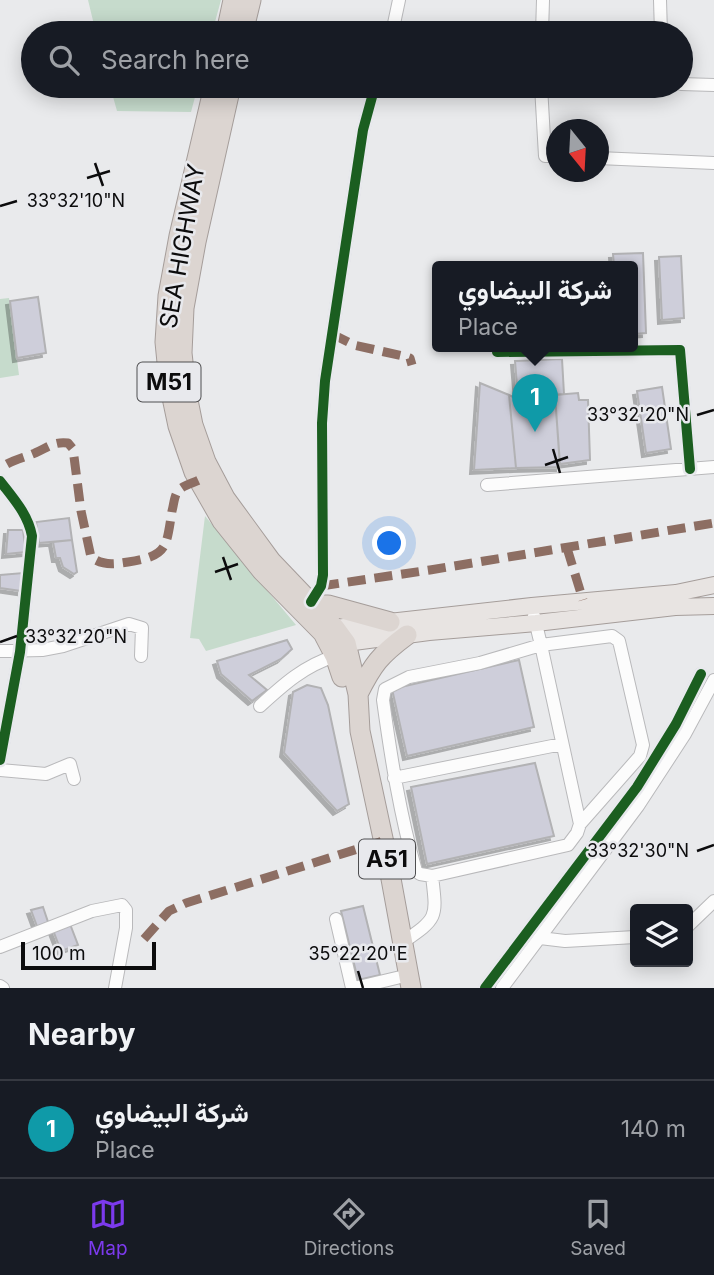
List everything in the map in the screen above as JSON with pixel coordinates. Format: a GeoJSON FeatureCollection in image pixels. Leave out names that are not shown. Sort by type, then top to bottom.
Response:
{"type":"FeatureCollection","features":[{"type":"Feature","properties":{"kind":"highway"},"geometry":{"type":"LineString","coordinates":[[229,21],[233,0]]}},
{"type":"Feature","properties":{"kind":"highway"},"geometry":{"type":"LineString","coordinates":[[246,21],[251,0]]}},
{"type":"Feature","properties":{"kind":"highway","name":"SEA HIGHWAY"},"geometry":{"type":"LineString","coordinates":[[211,98],[168,296],[165,342],[169,383],[178,426],[194,472],[222,521],[262,571],[334,642]]}},
{"type":"Feature","properties":{"kind":"highway","name":"SEA HIGHWAY"},"geometry":{"type":"LineString","coordinates":[[228,98],[184,308],[182,354],[186,390],[193,425],[206,462],[225,498],[271,561],[312,603],[334,642]]}},
{"type":"Feature","properties":{"kind":"highway"},"geometry":{"type":"LineString","coordinates":[[312,603],[390,622]]}},
{"type":"Feature","properties":{"kind":"highway"},"geometry":{"type":"LineString","coordinates":[[358,694],[377,660],[407,635]]}},
{"type":"Feature","properties":{"kind":"highway","name":"A51"},"geometry":{"type":"LineString","coordinates":[[334,642],[358,694],[360,731]]}},
{"type":"Feature","properties":{"kind":"highway","name":"A51"},"geometry":{"type":"LineString","coordinates":[[334,642],[360,731],[410,982]]}},
{"type":"Feature","properties":{"kind":"main road"},"geometry":{"type":"LineString","coordinates":[[334,642],[390,622],[676,593],[714,586]]}},
{"type":"Feature","properties":{"kind":"main road"},"geometry":{"type":"LineString","coordinates":[[334,642],[675,607],[714,606]]}},
{"type":"Feature","properties":{"kind":"street"},"geometry":{"type":"LineString","coordinates":[[395,21],[399,0]]}},
{"type":"Feature","properties":{"kind":"street"},"geometry":{"type":"LineString","coordinates":[[542,21],[543,0]]}},
{"type":"Feature","properties":{"kind":"street"},"geometry":{"type":"LineString","coordinates":[[660,0],[661,21]]}},
{"type":"Feature","properties":{"kind":"street"},"geometry":{"type":"LineString","coordinates":[[693,84],[714,85]]}},
{"type":"Feature","properties":{"kind":"street"},"geometry":{"type":"LineString","coordinates":[[312,603],[321,586],[323,575],[322,423],[325,381],[363,130],[371,98]]}},
{"type":"Feature","properties":{"kind":"street"},"geometry":{"type":"LineString","coordinates":[[542,98],[546,156]]}},
{"type":"Feature","properties":{"kind":"street"},"geometry":{"type":"LineString","coordinates":[[609,158],[714,163]]}},
{"type":"Feature","properties":{"kind":"street"},"geometry":{"type":"LineString","coordinates":[[638,350],[680,350],[690,469]]}},
{"type":"Feature","properties":{"kind":"street"},"geometry":{"type":"LineString","coordinates":[[487,485],[714,467]]}},
{"type":"Feature","properties":{"kind":"street"},"geometry":{"type":"LineString","coordinates":[[0,481],[25,516],[32,536],[20,652],[0,760]]}},
{"type":"Feature","properties":{"kind":"street"},"geometry":{"type":"LineString","coordinates":[[532,606],[580,824]]}},
{"type":"Feature","properties":{"kind":"street"},"geometry":{"type":"LineString","coordinates":[[0,651],[20,652],[63,646],[129,624],[142,628],[141,656]]}},
{"type":"Feature","properties":{"kind":"street"},"geometry":{"type":"LineString","coordinates":[[612,636],[619,641],[643,745],[640,757],[580,824],[568,845],[432,876],[421,874],[416,871],[394,778],[383,700],[385,689],[409,677],[480,663],[541,645],[612,636]]}},
{"type":"Feature","properties":{"kind":"street"},"geometry":{"type":"LineString","coordinates":[[260,706],[285,682],[316,662],[334,642]]}},
{"type":"Feature","properties":{"kind":"street"},"geometry":{"type":"LineString","coordinates":[[485,988],[637,787],[667,740],[701,674]]}},
{"type":"Feature","properties":{"kind":"street"},"geometry":{"type":"LineString","coordinates":[[502,988],[656,779],[685,734],[714,680]]}},
{"type":"Feature","properties":{"kind":"street"},"geometry":{"type":"LineString","coordinates":[[394,778],[562,744]]}},
{"type":"Feature","properties":{"kind":"street"},"geometry":{"type":"LineString","coordinates":[[0,770],[46,774],[70,764],[74,779]]}},
{"type":"Feature","properties":{"kind":"street"},"geometry":{"type":"LineString","coordinates":[[403,942],[426,927],[433,917],[435,902],[432,876]]}},
{"type":"Feature","properties":{"kind":"street"},"geometry":{"type":"LineString","coordinates":[[693,921],[714,901]]}},
{"type":"Feature","properties":{"kind":"street"},"geometry":{"type":"LineString","coordinates":[[0,947],[92,911],[122,905],[126,910],[126,928],[115,988]]}},
{"type":"Feature","properties":{"kind":"street"},"geometry":{"type":"LineString","coordinates":[[336,919],[353,988],[410,982]]}},
{"type":"Feature","properties":{"kind":"street"},"geometry":{"type":"LineString","coordinates":[[540,938],[565,942],[630,937]]}},
{"type":"Feature","properties":{"kind":"green space"},"geometry":{"type":"Polygon","coordinates":[[[88,0],[221,0],[215,21],[93,21],[88,0]]]}},
{"type":"Feature","properties":{"kind":"green space"},"geometry":{"type":"Polygon","coordinates":[[[113,98],[195,98],[191,112],[117,111],[113,98]]]}},
{"type":"Feature","properties":{"kind":"green space"},"geometry":{"type":"Polygon","coordinates":[[[9,298],[19,375],[0,378],[0,299],[9,298]]]}},
{"type":"Feature","properties":{"kind":"green space"},"geometry":{"type":"Polygon","coordinates":[[[205,516],[296,625],[206,651],[199,639],[190,638],[205,516]]]}},
{"type":"Feature","properties":{"kind":"building"},"geometry":{"type":"Polygon","coordinates":[[[643,253],[646,333],[638,334],[638,261],[614,261],[613,254],[643,253]]]}},
{"type":"Feature","properties":{"kind":"building"},"geometry":{"type":"Polygon","coordinates":[[[681,256],[684,318],[662,320],[659,257],[681,256]]]}},
{"type":"Feature","properties":{"kind":"building"},"geometry":{"type":"Polygon","coordinates":[[[38,297],[46,353],[17,358],[10,301],[38,297]]]}},
{"type":"Feature","properties":{"kind":"building"},"geometry":{"type":"Polygon","coordinates":[[[562,359],[564,394],[518,397],[515,361],[562,359]]]}},
{"type":"Feature","properties":{"kind":"building"},"geometry":{"type":"Polygon","coordinates":[[[480,383],[509,395],[516,468],[474,470],[480,383]]]}},
{"type":"Feature","properties":{"kind":"building"},"geometry":{"type":"Polygon","coordinates":[[[662,387],[671,449],[646,453],[637,391],[662,387]]]}},
{"type":"Feature","properties":{"kind":"building"},"geometry":{"type":"Polygon","coordinates":[[[578,393],[579,400],[588,400],[590,460],[560,464],[555,395],[578,393]]]}},
{"type":"Feature","properties":{"kind":"building"},"geometry":{"type":"Polygon","coordinates":[[[509,395],[515,398],[555,395],[560,467],[516,468],[509,395]]]}},
{"type":"Feature","properties":{"kind":"building"},"geometry":{"type":"Polygon","coordinates":[[[69,518],[72,540],[39,543],[36,522],[69,518]]]}},
{"type":"Feature","properties":{"kind":"building"},"geometry":{"type":"Polygon","coordinates":[[[8,530],[23,530],[26,552],[6,554],[8,530]]]}},
{"type":"Feature","properties":{"kind":"building"},"geometry":{"type":"Polygon","coordinates":[[[72,540],[77,572],[74,574],[63,567],[60,558],[56,558],[53,542],[72,540]]]}},
{"type":"Feature","properties":{"kind":"building"},"geometry":{"type":"Polygon","coordinates":[[[23,573],[21,591],[0,588],[0,575],[23,573]]]}},
{"type":"Feature","properties":{"kind":"building"},"geometry":{"type":"Polygon","coordinates":[[[287,640],[292,649],[281,659],[249,675],[267,690],[252,701],[221,674],[217,661],[287,640]]]}},
{"type":"Feature","properties":{"kind":"building"},"geometry":{"type":"Polygon","coordinates":[[[519,660],[534,727],[407,756],[392,689],[519,660]]]}},
{"type":"Feature","properties":{"kind":"building"},"geometry":{"type":"Polygon","coordinates":[[[307,685],[321,688],[328,705],[349,804],[337,811],[284,753],[293,692],[307,685]]]}},
{"type":"Feature","properties":{"kind":"building"},"geometry":{"type":"Polygon","coordinates":[[[535,763],[554,836],[427,864],[411,787],[535,763]]]}},
{"type":"Feature","properties":{"kind":"building"},"geometry":{"type":"Polygon","coordinates":[[[363,906],[380,975],[358,980],[341,911],[363,906]]]}},
{"type":"Feature","properties":{"kind":"building"},"geometry":{"type":"Polygon","coordinates":[[[43,907],[49,925],[38,929],[31,910],[43,907]]]}},
{"type":"Feature","properties":{"kind":"building"},"geometry":{"type":"Polygon","coordinates":[[[70,924],[78,945],[61,951],[53,930],[70,924]]]}},
{"type":"Feature","properties":{"kind":"marked path"},"geometry":{"type":"LineString","coordinates":[[332,334],[354,345],[410,358],[412,365]]}},
{"type":"Feature","properties":{"kind":"marked path"},"geometry":{"type":"LineString","coordinates":[[7,464],[55,444],[68,443],[73,449],[81,511],[91,557],[109,564],[141,560],[158,553],[166,542],[177,492],[199,480]]}},
{"type":"Feature","properties":{"kind":"marked path"},"geometry":{"type":"LineString","coordinates":[[321,586],[714,523]]}},
{"type":"Feature","properties":{"kind":"marked path"},"geometry":{"type":"LineString","coordinates":[[567,548],[583,600]]}},
{"type":"Feature","properties":{"kind":"marked path"},"geometry":{"type":"LineString","coordinates":[[144,939],[169,911],[186,903],[383,841]]}},
{"type":"Feature","properties":{"kind":"cycle path"},"geometry":{"type":"LineString","coordinates":[[311,602],[321,586],[323,575],[322,423],[325,381],[363,130],[372,98]]}},
{"type":"Feature","properties":{"kind":"cycle path"},"geometry":{"type":"LineString","coordinates":[[638,350],[680,350],[690,469]]}},
{"type":"Feature","properties":{"kind":"cycle path"},"geometry":{"type":"LineString","coordinates":[[0,481],[24,513],[32,536],[20,652],[0,760]]}},
{"type":"Feature","properties":{"kind":"cycle path"},"geometry":{"type":"LineString","coordinates":[[485,988],[637,787],[676,724],[701,674]]}},
{"type":"Feature","properties":{"kind":"place","name":"شركة البيضاوي"},"geometry":{"type":"Point","coordinates":[535,432]}}]}
